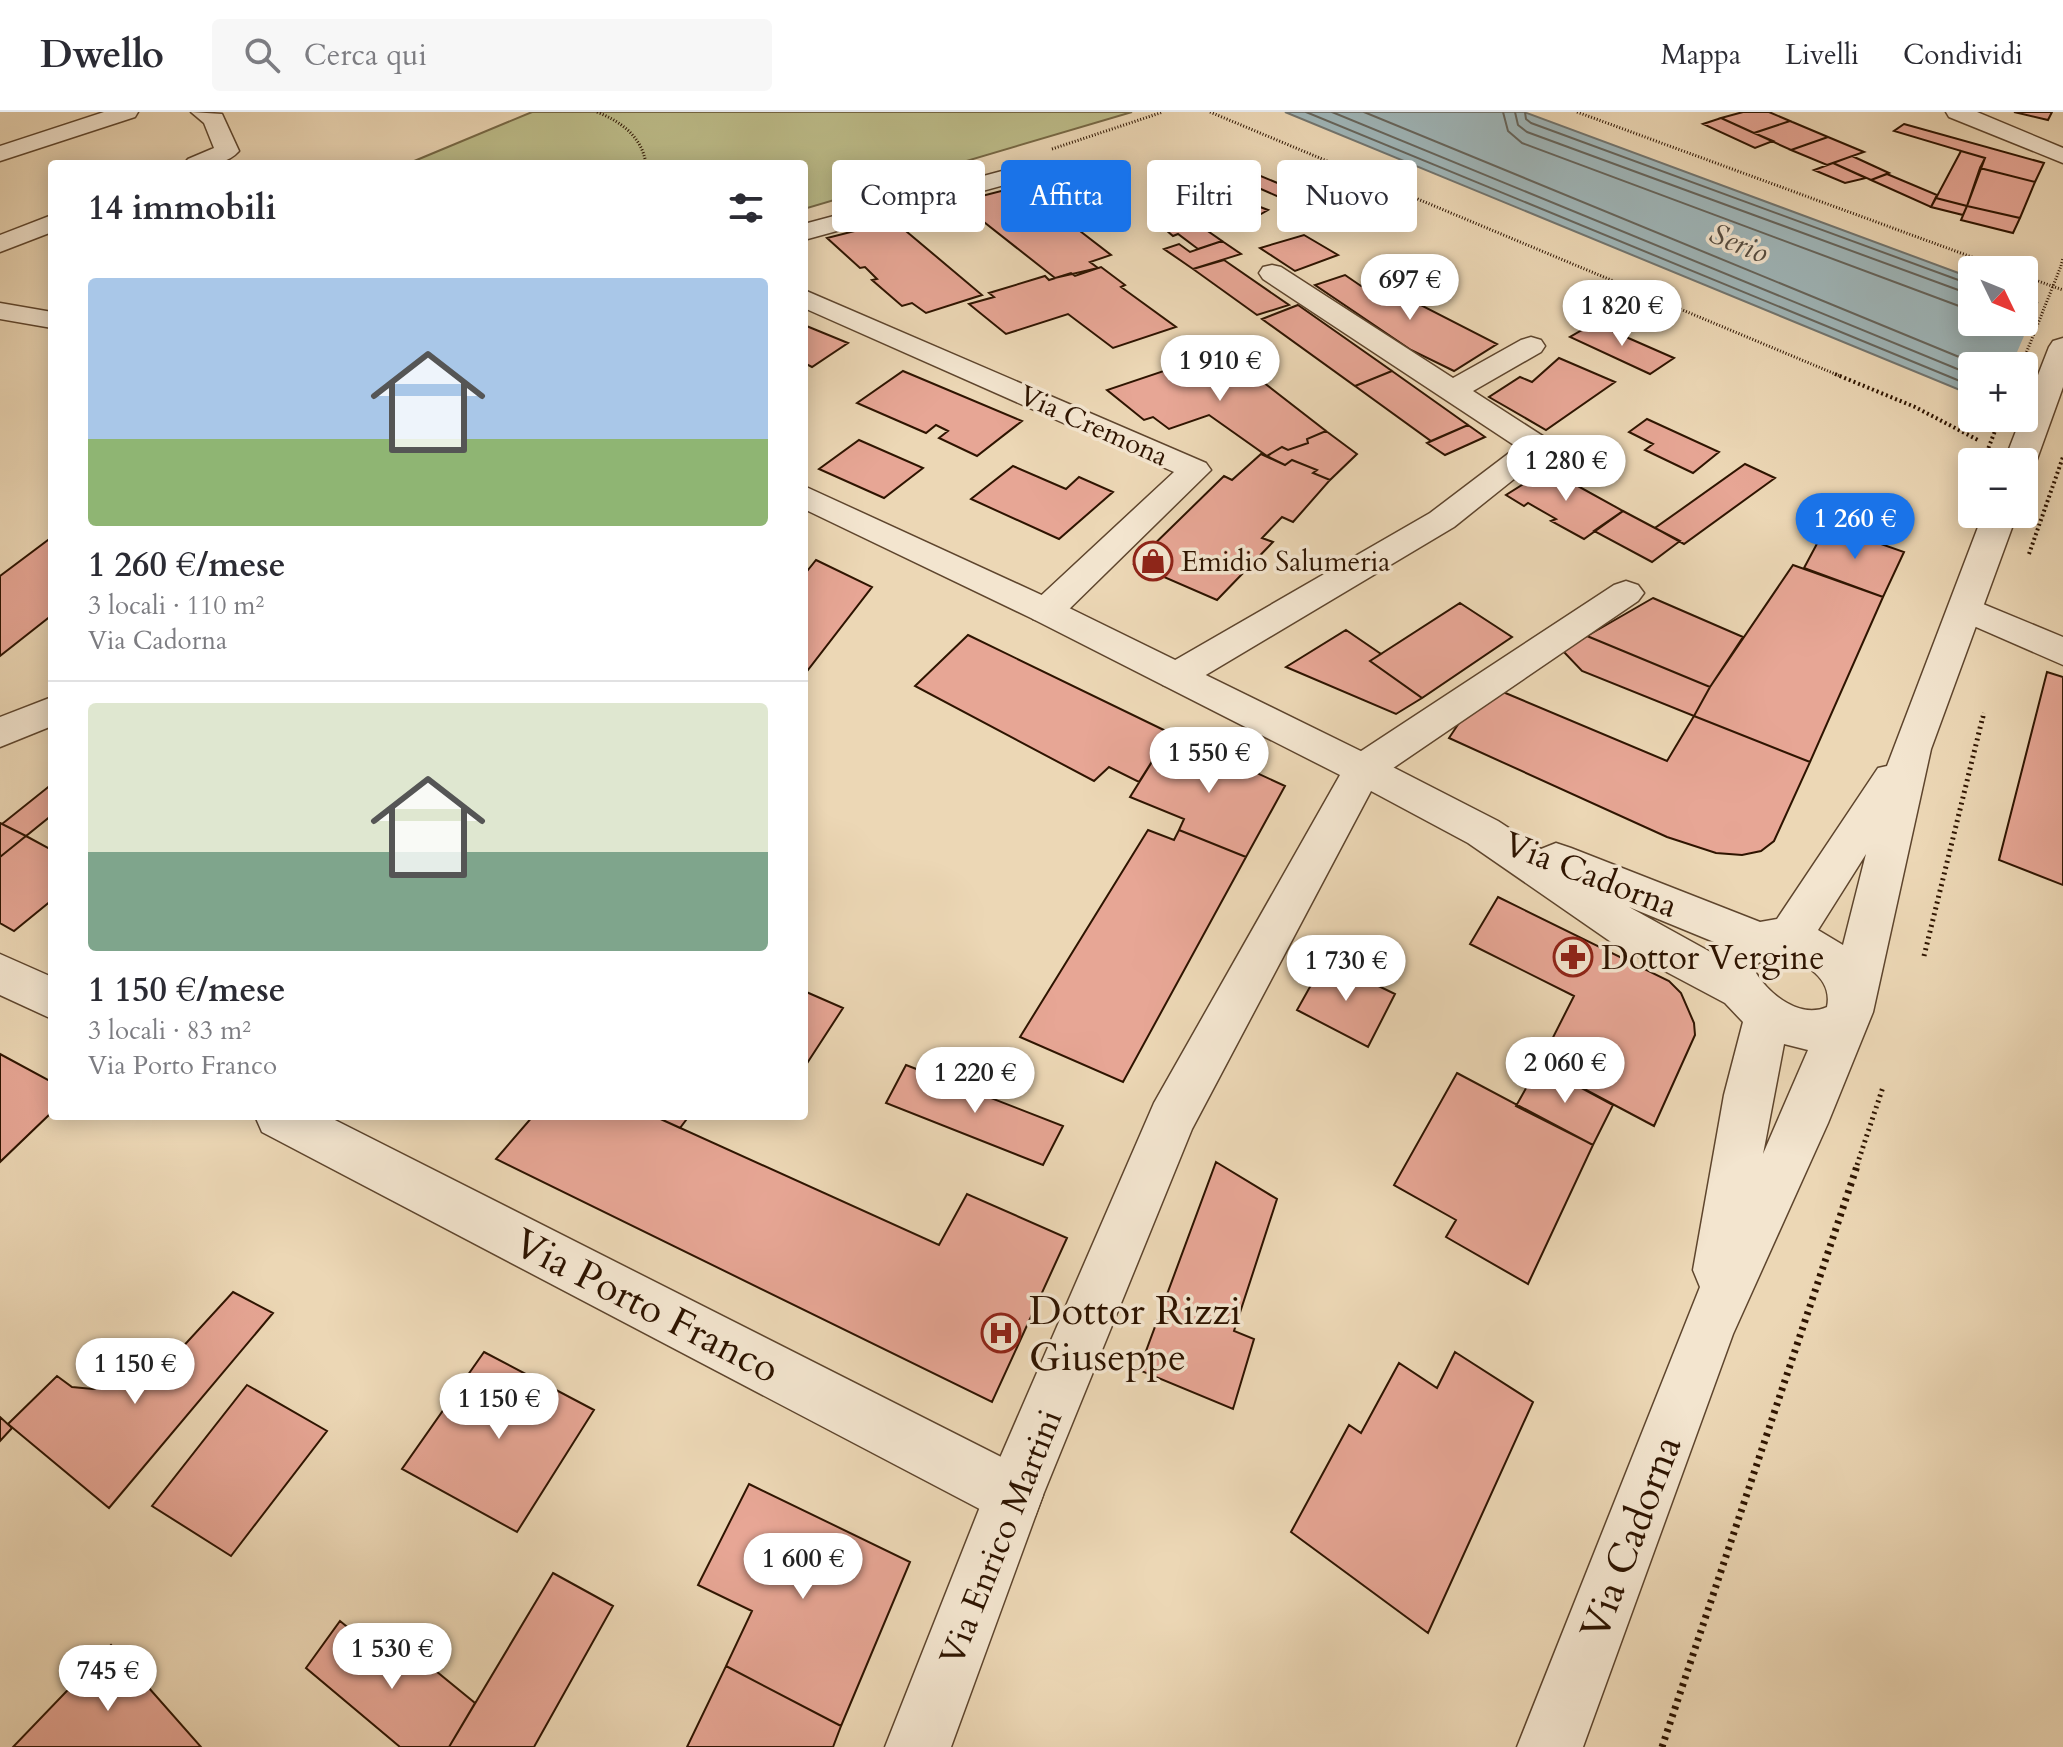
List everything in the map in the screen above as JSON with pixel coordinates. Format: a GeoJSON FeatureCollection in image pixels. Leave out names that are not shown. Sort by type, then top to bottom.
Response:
{"type":"FeatureCollection","features":[{"type":"Feature","properties":{"kind":"street"},"geometry":{"type":"LineString","coordinates":[[0,154],[127,112]]}},
{"type":"Feature","properties":{"kind":"street"},"geometry":{"type":"LineString","coordinates":[[202,112],[214,119],[227,151],[206,160]]}},
{"type":"Feature","properties":{"kind":"street"},"geometry":{"type":"LineString","coordinates":[[1957,112],[2063,156]]}},
{"type":"Feature","properties":{"kind":"street"},"geometry":{"type":"LineString","coordinates":[[2003,133],[2063,141]]}},
{"type":"Feature","properties":{"kind":"street"},"geometry":{"type":"LineString","coordinates":[[808,231],[1001,178]]}},
{"type":"Feature","properties":{"kind":"street"},"geometry":{"type":"LineString","coordinates":[[0,244],[48,225]]}},
{"type":"Feature","properties":{"kind":"street"},"geometry":{"type":"LineString","coordinates":[[1176,676],[1442,520],[1538,447],[1272,273]]}},
{"type":"Feature","properties":{"kind":"street","name":"Via Cremona"},"geometry":{"type":"LineString","coordinates":[[808,300],[1195,470],[1046,611]]}},
{"type":"Feature","properties":{"kind":"street"},"geometry":{"type":"LineString","coordinates":[[0,311],[48,319]]}},
{"type":"Feature","properties":{"kind":"street"},"geometry":{"type":"LineString","coordinates":[[1452,391],[1531,346]]}},
{"type":"Feature","properties":{"kind":"street"},"geometry":{"type":"LineString","coordinates":[[2010,448],[2063,347]]}},
{"type":"Feature","properties":{"kind":"street"},"geometry":{"type":"LineString","coordinates":[[808,498],[1046,611],[1483,832]]}},
{"type":"Feature","properties":{"kind":"street","name":"Via Cadorna"},"geometry":{"type":"LineString","coordinates":[[1550,1747],[1709,1327],[1803,1123],[1847,1012],[1911,749],[1995,528]]}},
{"type":"Feature","properties":{"kind":"street"},"geometry":{"type":"LineString","coordinates":[[1363,769],[1626,593]]}},
{"type":"Feature","properties":{"kind":"street"},"geometry":{"type":"LineString","coordinates":[[1966,609],[2063,652]]}},
{"type":"Feature","properties":{"kind":"street"},"geometry":{"type":"LineString","coordinates":[[0,733],[48,713]]}},
{"type":"Feature","properties":{"kind":"street","name":"Via Cadorna"},"geometry":{"type":"LineString","coordinates":[[1483,832],[1772,939],[1911,749]]}},
{"type":"Feature","properties":{"kind":"street","name":"Via Enrico Martini"},"geometry":{"type":"LineString","coordinates":[[918,1747],[1014,1495],[1171,1119],[1363,769]]}},
{"type":"Feature","properties":{"kind":"street","name":"Via Cadorna"},"geometry":{"type":"LineString","coordinates":[[1483,832],[1630,931],[1753,1002],[1748,1095],[1709,1327]]}},
{"type":"Feature","properties":{"kind":"street"},"geometry":{"type":"LineString","coordinates":[[1772,939],[1808,944],[1841,969],[1849,983],[1847,1012],[1826,1030],[1807,1031],[1787,1026],[1753,1002],[1733,972],[1735,957],[1742,947],[1772,939]]}},
{"type":"Feature","properties":{"kind":"street"},"geometry":{"type":"LineString","coordinates":[[0,973],[48,997]]}},
{"type":"Feature","properties":{"kind":"street","name":"Via Porto Franco"},"geometry":{"type":"LineString","coordinates":[[287,1120],[1014,1495]]}},
{"type":"Feature","properties":{"kind":"path"},"geometry":{"type":"LineString","coordinates":[[597,112],[631,132],[645,150],[646,160]]}},
{"type":"Feature","properties":{"kind":"path"},"geometry":{"type":"LineString","coordinates":[[1019,160],[1163,112]]}},
{"type":"Feature","properties":{"kind":"path"},"geometry":{"type":"LineString","coordinates":[[1210,112],[1915,407],[1993,448]]}},
{"type":"Feature","properties":{"kind":"path"},"geometry":{"type":"LineString","coordinates":[[1577,112],[1969,256]]}},
{"type":"Feature","properties":{"kind":"path"},"geometry":{"type":"LineString","coordinates":[[2027,352],[2063,258]]}},
{"type":"Feature","properties":{"kind":"path"},"geometry":{"type":"LineString","coordinates":[[2038,281],[2063,290]]}},
{"type":"Feature","properties":{"kind":"path"},"geometry":{"type":"LineString","coordinates":[[2029,554],[2063,457]]}},
{"type":"Feature","properties":{"kind":"green space"},"geometry":{"type":"Polygon","coordinates":[[[532,112],[1132,112],[970,160],[832,160],[832,201],[808,208],[808,160],[417,160],[532,112]]]}},
{"type":"Feature","properties":{"kind":"water","name":"Serio"},"geometry":{"type":"Polygon","coordinates":[[[1285,112],[1524,112],[1958,273],[1958,336],[2038,336],[2038,303],[2063,312],[2034,352],[1958,352],[1958,389],[1417,166],[1417,160],[1402,160],[1285,112]]]}},
{"type":"Feature","properties":{"kind":"pier"},"geometry":{"type":"Polygon","coordinates":[[[2040,299],[2063,308],[2063,437],[2038,426],[2038,352],[2017,352],[2024,336],[2038,336],[2040,299]]]}},
{"type":"Feature","properties":{"kind":"building"},"geometry":{"type":"Polygon","coordinates":[[[1743,112],[1769,112],[1790,121],[1754,133],[1721,118],[1743,112]]]}},
{"type":"Feature","properties":{"kind":"building"},"geometry":{"type":"Polygon","coordinates":[[[2014,112],[2052,112],[2048,120],[2014,112]]]}},
{"type":"Feature","properties":{"kind":"building"},"geometry":{"type":"Polygon","coordinates":[[[1721,118],[1773,141],[1755,148],[1703,124],[1721,118]]]}},
{"type":"Feature","properties":{"kind":"building"},"geometry":{"type":"Polygon","coordinates":[[[1790,121],[1828,137],[1791,150],[1754,133],[1790,121]]]}},
{"type":"Feature","properties":{"kind":"building"},"geometry":{"type":"Polygon","coordinates":[[[1904,124],[2044,163],[2035,182],[1980,168],[1985,158],[1894,131],[1904,124]]]}},
{"type":"Feature","properties":{"kind":"building"},"geometry":{"type":"Polygon","coordinates":[[[1828,137],[1864,152],[1827,165],[1791,150],[1828,137]]]}},
{"type":"Feature","properties":{"kind":"building"},"geometry":{"type":"Polygon","coordinates":[[[1961,151],[1985,158],[1967,206],[1936,198],[1961,151]]]}},
{"type":"Feature","properties":{"kind":"building"},"geometry":{"type":"Polygon","coordinates":[[[1852,156],[1889,173],[1871,180],[1833,163],[1852,156]]]}},
{"type":"Feature","properties":{"kind":"building"},"geometry":{"type":"Polygon","coordinates":[[[1833,163],[1866,178],[1845,183],[1814,170],[1833,163]]]}},
{"type":"Feature","properties":{"kind":"building"},"geometry":{"type":"Polygon","coordinates":[[[1980,168],[2035,182],[2020,218],[1967,206],[1980,168]]]}},
{"type":"Feature","properties":{"kind":"building"},"geometry":{"type":"Polygon","coordinates":[[[1887,174],[1937,195],[1931,207],[1871,180],[1887,174]]]}},
{"type":"Feature","properties":{"kind":"building"},"geometry":{"type":"Polygon","coordinates":[[[1261,176],[1277,183],[1277,196],[1261,189],[1261,176]]]}},
{"type":"Feature","properties":{"kind":"building"},"geometry":{"type":"Polygon","coordinates":[[[1001,191],[1001,232],[1081,232],[1111,255],[1090,262],[1098,268],[1055,278],[985,223],[985,195],[1001,191]]]}},
{"type":"Feature","properties":{"kind":"building"},"geometry":{"type":"Polygon","coordinates":[[[1936,198],[1967,206],[1963,215],[1931,207],[1936,198]]]}},
{"type":"Feature","properties":{"kind":"building"},"geometry":{"type":"Polygon","coordinates":[[[1967,206],[2020,218],[2013,233],[1961,220],[1967,206]]]}},
{"type":"Feature","properties":{"kind":"building"},"geometry":{"type":"Polygon","coordinates":[[[851,232],[907,232],[982,295],[926,313],[912,303],[902,306],[872,280],[877,279],[865,267],[860,268],[827,238],[851,232]]]}},
{"type":"Feature","properties":{"kind":"building"},"geometry":{"type":"Polygon","coordinates":[[[1168,232],[1209,232],[1222,241],[1198,249],[1178,234],[1173,236],[1168,232]]]}},
{"type":"Feature","properties":{"kind":"building"},"geometry":{"type":"Polygon","coordinates":[[[1304,235],[1338,255],[1295,271],[1260,248],[1304,235]]]}},
{"type":"Feature","properties":{"kind":"building"},"geometry":{"type":"Polygon","coordinates":[[[1222,241],[1241,254],[1193,269],[1164,249],[1179,244],[1190,252],[1222,241]]]}},
{"type":"Feature","properties":{"kind":"building"},"geometry":{"type":"Polygon","coordinates":[[[1224,260],[1289,305],[1257,315],[1193,269],[1224,260]]]}},
{"type":"Feature","properties":{"kind":"building"},"geometry":{"type":"Polygon","coordinates":[[[1101,267],[1125,285],[1121,287],[1176,327],[1113,348],[1068,314],[1006,334],[969,304],[994,297],[989,293],[1045,276],[1049,280],[1071,273],[1075,276],[1101,267]]]}},
{"type":"Feature","properties":{"kind":"building"},"geometry":{"type":"Polygon","coordinates":[[[1345,275],[1361,286],[1374,281],[1497,344],[1454,371],[1411,350],[1315,285],[1345,275]]]}},
{"type":"Feature","properties":{"kind":"building"},"geometry":{"type":"Polygon","coordinates":[[[1298,305],[1392,371],[1355,386],[1262,319],[1298,305]]]}},
{"type":"Feature","properties":{"kind":"building"},"geometry":{"type":"Polygon","coordinates":[[[1594,323],[1674,358],[1650,374],[1570,337],[1594,323]]]}},
{"type":"Feature","properties":{"kind":"building"},"geometry":{"type":"Polygon","coordinates":[[[808,327],[848,343],[812,367],[808,365],[808,327]]]}},
{"type":"Feature","properties":{"kind":"building"},"geometry":{"type":"Polygon","coordinates":[[[1223,351],[1326,431],[1307,439],[1308,443],[1288,450],[1282,447],[1267,456],[1209,415],[1169,429],[1153,417],[1144,420],[1107,390],[1223,351]]]}},
{"type":"Feature","properties":{"kind":"building"},"geometry":{"type":"Polygon","coordinates":[[[1559,358],[1615,382],[1546,430],[1489,397],[1520,377],[1532,382],[1559,358]]]}},
{"type":"Feature","properties":{"kind":"building"},"geometry":{"type":"Polygon","coordinates":[[[903,371],[1022,421],[977,456],[939,438],[948,431],[936,425],[926,433],[857,403],[903,371]]]}},
{"type":"Feature","properties":{"kind":"building"},"geometry":{"type":"Polygon","coordinates":[[[1392,371],[1468,425],[1431,441],[1355,386],[1392,371]]]}},
{"type":"Feature","properties":{"kind":"building"},"geometry":{"type":"Polygon","coordinates":[[[1647,419],[1719,452],[1693,473],[1645,450],[1653,444],[1629,432],[1647,419]]]}},
{"type":"Feature","properties":{"kind":"building"},"geometry":{"type":"Polygon","coordinates":[[[1468,425],[1485,437],[1445,455],[1427,443],[1468,425]]]}},
{"type":"Feature","properties":{"kind":"building"},"geometry":{"type":"Polygon","coordinates":[[[1326,431],[1357,454],[1330,480],[1313,473],[1317,470],[1292,460],[1285,465],[1267,456],[1282,447],[1288,450],[1308,443],[1307,439],[1326,431]]]}},
{"type":"Feature","properties":{"kind":"building"},"geometry":{"type":"Polygon","coordinates":[[[859,440],[923,468],[884,498],[819,469],[859,440]]]}},
{"type":"Feature","properties":{"kind":"building"},"geometry":{"type":"Polygon","coordinates":[[[1261,454],[1285,465],[1292,460],[1317,470],[1313,473],[1330,480],[1293,522],[1282,517],[1262,538],[1273,542],[1217,600],[1134,564],[1224,476],[1232,480],[1261,454]]]}},
{"type":"Feature","properties":{"kind":"building"},"geometry":{"type":"Polygon","coordinates":[[[1745,464],[1775,478],[1684,544],[1655,528],[1745,464]]]}},
{"type":"Feature","properties":{"kind":"building"},"geometry":{"type":"Polygon","coordinates":[[[1013,466],[1066,489],[1079,477],[1113,492],[1059,539],[971,499],[1013,466]]]}},
{"type":"Feature","properties":{"kind":"building"},"geometry":{"type":"Polygon","coordinates":[[[1547,469],[1623,511],[1584,539],[1551,521],[1556,519],[1528,503],[1524,506],[1506,495],[1547,469]]]}},
{"type":"Feature","properties":{"kind":"building"},"geometry":{"type":"Polygon","coordinates":[[[1623,511],[1680,541],[1652,562],[1594,531],[1623,511]]]}},
{"type":"Feature","properties":{"kind":"building"},"geometry":{"type":"Polygon","coordinates":[[[1827,525],[1904,552],[1883,597],[1804,568],[1827,525]]]}},
{"type":"Feature","properties":{"kind":"building"},"geometry":{"type":"Polygon","coordinates":[[[48,540],[48,618],[0,656],[0,576],[48,540]]]}},
{"type":"Feature","properties":{"kind":"building"},"geometry":{"type":"Polygon","coordinates":[[[816,560],[872,587],[808,670],[808,570],[816,560]]]}},
{"type":"Feature","properties":{"kind":"building"},"geometry":{"type":"Polygon","coordinates":[[[1793,565],[1883,597],[1810,762],[1694,716],[1710,687],[1793,565]]]}},
{"type":"Feature","properties":{"kind":"building"},"geometry":{"type":"Polygon","coordinates":[[[1653,598],[1743,637],[1710,687],[1587,636],[1653,598]]]}},
{"type":"Feature","properties":{"kind":"building"},"geometry":{"type":"Polygon","coordinates":[[[1460,603],[1512,637],[1422,698],[1370,661],[1460,603]]]}},
{"type":"Feature","properties":{"kind":"building"},"geometry":{"type":"Polygon","coordinates":[[[1346,630],[1381,654],[1370,661],[1422,698],[1396,714],[1286,667],[1346,630]]]}},
{"type":"Feature","properties":{"kind":"building"},"geometry":{"type":"Polygon","coordinates":[[[968,635],[1170,733],[1139,782],[1109,767],[1094,781],[915,686],[968,635]]]}},
{"type":"Feature","properties":{"kind":"building"},"geometry":{"type":"Polygon","coordinates":[[[1587,636],[1710,687],[1694,716],[1582,671],[1562,650],[1587,636]]]}},
{"type":"Feature","properties":{"kind":"building"},"geometry":{"type":"Polygon","coordinates":[[[2047,672],[2063,677],[2063,885],[1999,860],[2047,672]]]}},
{"type":"Feature","properties":{"kind":"building"},"geometry":{"type":"Polygon","coordinates":[[[1503,692],[1667,761],[1694,716],[1810,762],[1774,841],[1761,851],[1742,855],[1716,853],[1667,837],[1449,738],[1469,708],[1503,692]]]}},
{"type":"Feature","properties":{"kind":"building"},"geometry":{"type":"Polygon","coordinates":[[[1170,733],[1285,786],[1246,857],[1179,830],[1184,819],[1130,797],[1170,733]]]}},
{"type":"Feature","properties":{"kind":"building"},"geometry":{"type":"Polygon","coordinates":[[[48,787],[48,818],[26,836],[2,824],[48,787]]]}},
{"type":"Feature","properties":{"kind":"building"},"geometry":{"type":"Polygon","coordinates":[[[0,823],[26,836],[0,857],[0,823]]]}},
{"type":"Feature","properties":{"kind":"building"},"geometry":{"type":"Polygon","coordinates":[[[1148,830],[1174,840],[1179,830],[1246,857],[1123,1082],[1020,1037],[1148,830]]]}},
{"type":"Feature","properties":{"kind":"building"},"geometry":{"type":"Polygon","coordinates":[[[26,836],[48,848],[48,903],[14,931],[0,923],[0,857],[26,836]]]}},
{"type":"Feature","properties":{"kind":"building"},"geometry":{"type":"Polygon","coordinates":[[[1498,897],[1669,981],[1681,993],[1694,1023],[1695,1035],[1654,1126],[1539,1065],[1574,996],[1470,944],[1498,897]]]}},
{"type":"Feature","properties":{"kind":"building"},"geometry":{"type":"Polygon","coordinates":[[[1325,960],[1395,994],[1368,1047],[1297,1010],[1325,960]]]}},
{"type":"Feature","properties":{"kind":"building"},"geometry":{"type":"Polygon","coordinates":[[[808,993],[843,1008],[808,1062],[808,993]]]}},
{"type":"Feature","properties":{"kind":"building"},"geometry":{"type":"Polygon","coordinates":[[[0,1054],[48,1080],[48,1116],[0,1162],[0,1054]]]}},
{"type":"Feature","properties":{"kind":"building"},"geometry":{"type":"Polygon","coordinates":[[[906,1065],[1063,1126],[1043,1165],[886,1103],[906,1065]]]}},
{"type":"Feature","properties":{"kind":"building"},"geometry":{"type":"Polygon","coordinates":[[[1539,1065],[1613,1105],[1593,1145],[1516,1106],[1539,1065]]]}},
{"type":"Feature","properties":{"kind":"building"},"geometry":{"type":"Polygon","coordinates":[[[1457,1073],[1593,1145],[1528,1284],[1446,1237],[1456,1220],[1394,1185],[1457,1073]]]}},
{"type":"Feature","properties":{"kind":"building"},"geometry":{"type":"Polygon","coordinates":[[[530,1120],[663,1120],[939,1245],[967,1194],[1067,1238],[992,1402],[496,1159],[530,1120]]]}},
{"type":"Feature","properties":{"kind":"building"},"geometry":{"type":"Polygon","coordinates":[[[663,1120],[686,1120],[680,1128],[663,1120]]]}},
{"type":"Feature","properties":{"kind":"building"},"geometry":{"type":"Polygon","coordinates":[[[1216,1162],[1277,1199],[1234,1331],[1254,1339],[1233,1409],[1139,1370],[1216,1162]]]}},
{"type":"Feature","properties":{"kind":"building"},"geometry":{"type":"Polygon","coordinates":[[[233,1292],[273,1313],[109,1508],[8,1424],[57,1376],[72,1387],[93,1389],[120,1384],[143,1375],[179,1351],[233,1292]]]}},
{"type":"Feature","properties":{"kind":"building"},"geometry":{"type":"Polygon","coordinates":[[[484,1352],[594,1410],[517,1532],[402,1469],[484,1352]]]}},
{"type":"Feature","properties":{"kind":"building"},"geometry":{"type":"Polygon","coordinates":[[[1455,1352],[1533,1402],[1428,1633],[1291,1532],[1349,1425],[1361,1433],[1399,1363],[1437,1388],[1455,1352]]]}},
{"type":"Feature","properties":{"kind":"building"},"geometry":{"type":"Polygon","coordinates":[[[247,1385],[327,1431],[231,1556],[152,1506],[247,1385]]]}},
{"type":"Feature","properties":{"kind":"building"},"geometry":{"type":"Polygon","coordinates":[[[0,1417],[12,1428],[0,1441],[0,1417]]]}},
{"type":"Feature","properties":{"kind":"building"},"geometry":{"type":"Polygon","coordinates":[[[749,1484],[910,1562],[841,1726],[726,1666],[752,1611],[698,1585],[749,1484]]]}},
{"type":"Feature","properties":{"kind":"building"},"geometry":{"type":"Polygon","coordinates":[[[553,1573],[613,1606],[534,1747],[449,1747],[553,1573]]]}},
{"type":"Feature","properties":{"kind":"building"},"geometry":{"type":"Polygon","coordinates":[[[340,1621],[396,1667],[409,1649],[475,1703],[449,1747],[400,1747],[306,1668],[340,1621]]]}},
{"type":"Feature","properties":{"kind":"building"},"geometry":{"type":"Polygon","coordinates":[[[111,1645],[201,1747],[13,1747],[111,1645]]]}},
{"type":"Feature","properties":{"kind":"building"},"geometry":{"type":"Polygon","coordinates":[[[726,1666],[841,1726],[833,1747],[687,1747],[726,1666]]]}},
{"type":"Feature","properties":{"kind":"place","name":"Emidio Salumeria"},"geometry":{"type":"Point","coordinates":[1153,561]}},
{"type":"Feature","properties":{"kind":"place","name":"Dottor Vergine"},"geometry":{"type":"Point","coordinates":[1573,957]}},
{"type":"Feature","properties":{"kind":"place","name":"Dottor Rizzi Giuseppe"},"geometry":{"type":"Point","coordinates":[1001,1333]}}]}
